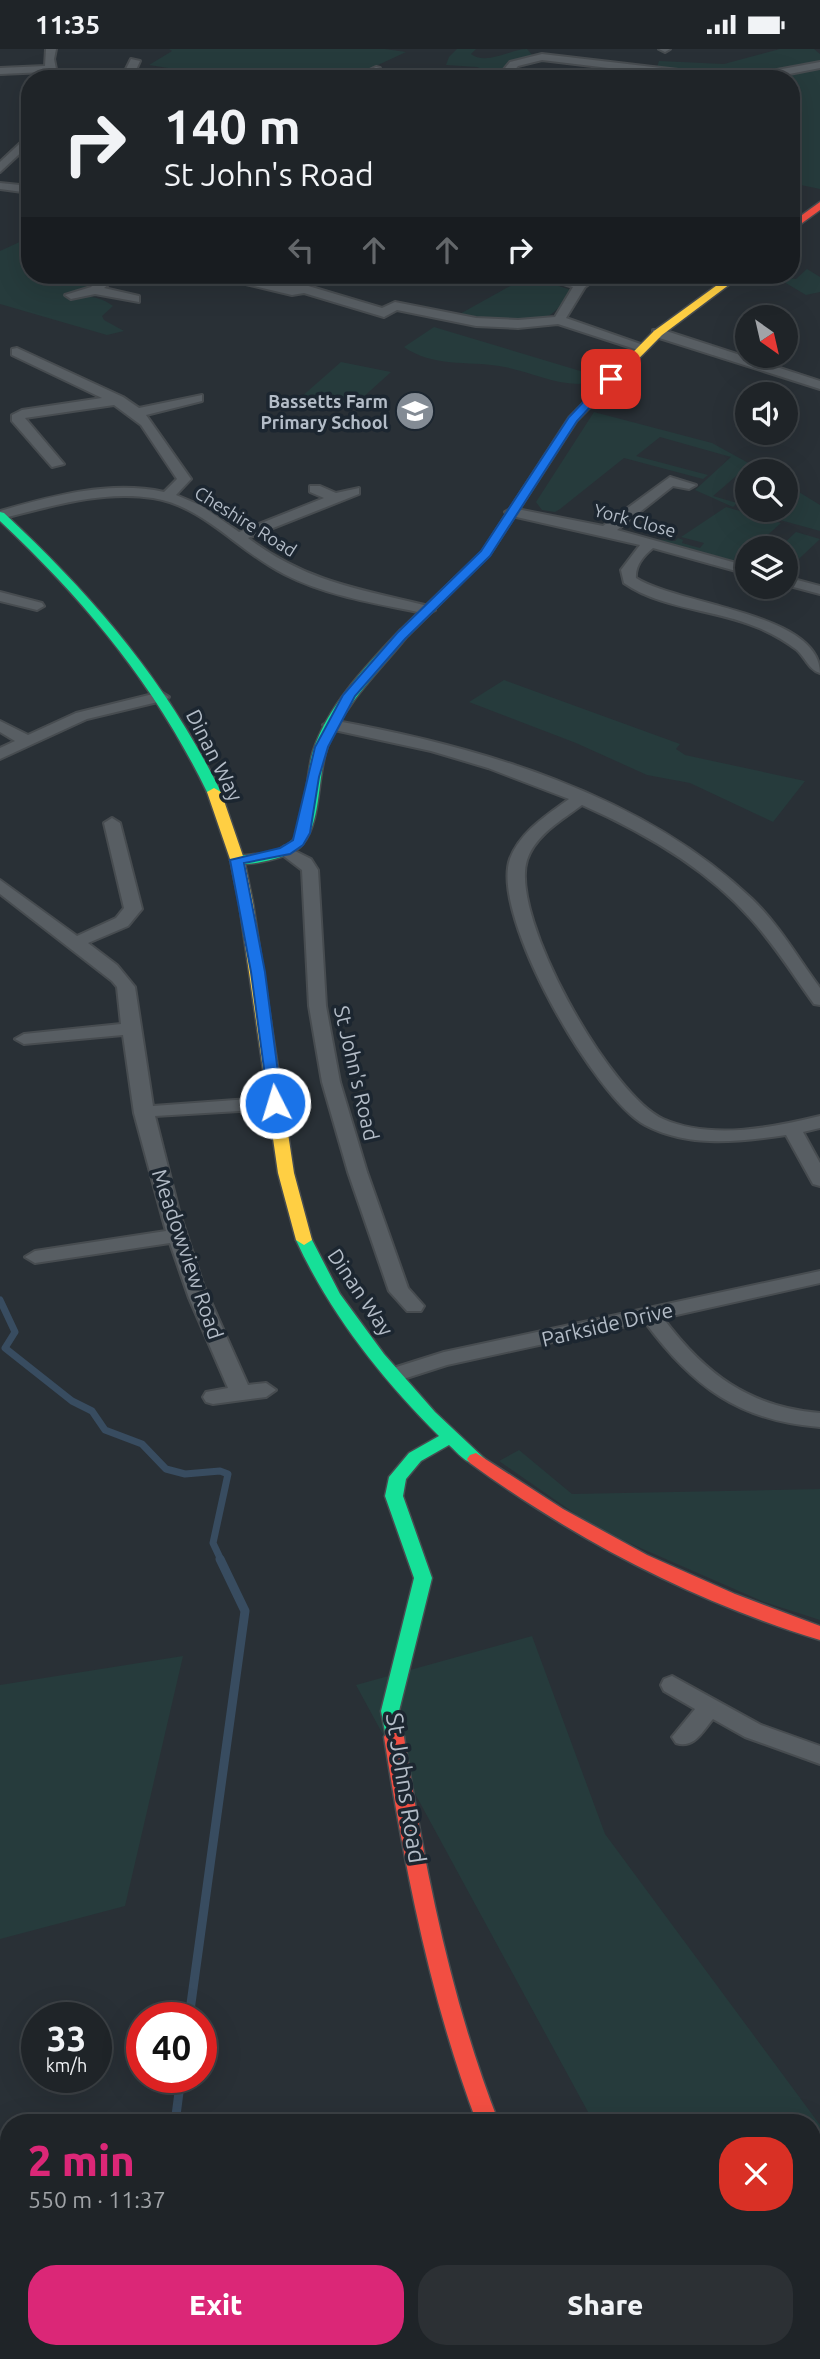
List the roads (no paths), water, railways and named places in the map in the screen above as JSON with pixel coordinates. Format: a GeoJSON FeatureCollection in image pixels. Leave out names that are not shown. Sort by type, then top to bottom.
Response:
{"type":"FeatureCollection","features":[{"type":"Feature","properties":{"kind":"street"},"geometry":{"type":"LineString","coordinates":[[51,49],[49,58],[51,70]]}},
{"type":"Feature","properties":{"kind":"street"},"geometry":{"type":"LineString","coordinates":[[532,49],[542,57]]}},
{"type":"Feature","properties":{"kind":"street"},"geometry":{"type":"LineString","coordinates":[[509,70],[514,64],[542,57],[653,70]]}},
{"type":"Feature","properties":{"kind":"street"},"geometry":{"type":"LineString","coordinates":[[130,70],[135,61]]}},
{"type":"Feature","properties":{"kind":"street"},"geometry":{"type":"LineString","coordinates":[[793,70],[820,65]]}},
{"type":"Feature","properties":{"kind":"street"},"geometry":{"type":"LineString","coordinates":[[0,71],[21,72]]}},
{"type":"Feature","properties":{"kind":"street"},"geometry":{"type":"LineString","coordinates":[[0,169],[21,147]]}},
{"type":"Feature","properties":{"kind":"street"},"geometry":{"type":"LineString","coordinates":[[0,186],[21,189]]}},
{"type":"Feature","properties":{"kind":"street"},"geometry":{"type":"LineString","coordinates":[[800,221],[820,205]]}},
{"type":"Feature","properties":{"kind":"street"},"geometry":{"type":"LineString","coordinates":[[95,290],[102,284]]}},
{"type":"Feature","properties":{"kind":"street"},"geometry":{"type":"LineString","coordinates":[[258,284],[292,291],[305,289],[384,313],[395,306],[438,318],[506,325],[559,320],[643,347]]}},
{"type":"Feature","properties":{"kind":"street"},"geometry":{"type":"LineString","coordinates":[[559,320],[580,285],[576,284]]}},
{"type":"Feature","properties":{"kind":"street"},"geometry":{"type":"LineString","coordinates":[[237,860],[285,851],[298,842],[303,833],[312,777],[331,725],[371,668],[486,553],[573,419],[658,333],[725,284]]}},
{"type":"Feature","properties":{"kind":"street"},"geometry":{"type":"LineString","coordinates":[[71,295],[95,290],[135,299]]}},
{"type":"Feature","properties":{"kind":"street"},"geometry":{"type":"LineString","coordinates":[[658,333],[820,385]]}},
{"type":"Feature","properties":{"kind":"street"},"geometry":{"type":"LineString","coordinates":[[17,352],[118,400],[137,413],[184,479],[166,498]]}},
{"type":"Feature","properties":{"kind":"street"},"geometry":{"type":"LineString","coordinates":[[137,413],[197,398]]}},
{"type":"Feature","properties":{"kind":"street"},"geometry":{"type":"LineString","coordinates":[[57,464],[17,418],[22,414],[118,400]]}},
{"type":"Feature","properties":{"kind":"street"},"geometry":{"type":"LineString","coordinates":[[606,531],[670,481],[689,485]]}},
{"type":"Feature","properties":{"kind":"street"},"geometry":{"type":"LineString","coordinates":[[315,489],[336,498]]}},
{"type":"Feature","properties":{"kind":"street","name":"Cheshire Road"},"geometry":{"type":"LineString","coordinates":[[0,515],[119,491],[166,498],[199,509],[259,555],[304,578],[428,610]]}},
{"type":"Feature","properties":{"kind":"street"},"geometry":{"type":"LineString","coordinates":[[236,538],[354,491]]}},
{"type":"Feature","properties":{"kind":"street","name":"York Close"},"geometry":{"type":"LineString","coordinates":[[512,512],[606,531],[735,567]]}},
{"type":"Feature","properties":{"kind":"street","name":"Dinan Way"},"geometry":{"type":"LineString","coordinates":[[0,515],[57,566],[116,632],[161,697],[199,761],[216,798],[237,860],[258,972],[275,1103],[293,1206],[310,1255],[343,1311],[450,1437],[539,1505],[593,1538],[743,1607],[820,1633]]}},
{"type":"Feature","properties":{"kind":"street"},"geometry":{"type":"LineString","coordinates":[[650,544],[640,551],[628,570],[629,580],[770,628],[806,648],[820,668]]}},
{"type":"Feature","properties":{"kind":"street"},"geometry":{"type":"LineString","coordinates":[[798,584],[820,590]]}},
{"type":"Feature","properties":{"kind":"street"},"geometry":{"type":"LineString","coordinates":[[0,596],[37,606]]}},
{"type":"Feature","properties":{"kind":"street"},"geometry":{"type":"LineString","coordinates":[[0,754],[82,716],[161,697]]}},
{"type":"Feature","properties":{"kind":"street"},"geometry":{"type":"LineString","coordinates":[[331,725],[375,731],[452,752],[580,799],[653,833],[726,884],[747,903],[820,1000]]}},
{"type":"Feature","properties":{"kind":"street"},"geometry":{"type":"LineString","coordinates":[[0,726],[27,741]]}},
{"type":"Feature","properties":{"kind":"street"},"geometry":{"type":"LineString","coordinates":[[580,799],[532,837],[519,858],[517,882],[525,928],[580,1034],[626,1102],[637,1112],[668,1128],[725,1136],[792,1129],[820,1122]]}},
{"type":"Feature","properties":{"kind":"street"},"geometry":{"type":"LineString","coordinates":[[75,943],[122,922],[133,909],[113,823]]}},
{"type":"Feature","properties":{"kind":"street","name":"St John's Road"},"geometry":{"type":"LineString","coordinates":[[285,851],[306,863],[310,870],[317,1005],[325,1053],[355,1161],[399,1291],[414,1306]]}},
{"type":"Feature","properties":{"kind":"street","name":"Meadowview Road"},"geometry":{"type":"LineString","coordinates":[[0,885],[9,903],[75,943],[117,974],[126,987],[143,1113],[177,1236],[194,1286],[240,1392]]}},
{"type":"Feature","properties":{"kind":"street"},"geometry":{"type":"LineString","coordinates":[[24,1039],[48,1030],[130,1029]]}},
{"type":"Feature","properties":{"kind":"street"},"geometry":{"type":"LineString","coordinates":[[143,1113],[170,1108],[275,1103]]}},
{"type":"Feature","properties":{"kind":"street"},"geometry":{"type":"LineString","coordinates":[[792,1129],[820,1179]]}},
{"type":"Feature","properties":{"kind":"street"},"geometry":{"type":"LineString","coordinates":[[35,1257],[177,1236]]}},
{"type":"Feature","properties":{"kind":"street","name":"Parkside Drive"},"geometry":{"type":"LineString","coordinates":[[394,1374],[444,1360],[820,1277]]}},
{"type":"Feature","properties":{"kind":"street"},"geometry":{"type":"LineString","coordinates":[[650,1315],[676,1353],[732,1398],[770,1412],[820,1420]]}},
{"type":"Feature","properties":{"kind":"street"},"geometry":{"type":"LineString","coordinates":[[213,1397],[266,1390]]}},
{"type":"Feature","properties":{"kind":"street","name":"St Johns Road"},"geometry":{"type":"LineString","coordinates":[[450,1437],[415,1457],[398,1477],[394,1496],[423,1578],[390,1711],[404,1804],[442,1979],[473,2087],[484,2114]]}},
{"type":"Feature","properties":{"kind":"street"},"geometry":{"type":"LineString","coordinates":[[672,1685],[752,1731],[820,1755]]}},
{"type":"Feature","properties":{"kind":"street"},"geometry":{"type":"LineString","coordinates":[[684,1737],[711,1706]]}},
{"type":"Feature","properties":{"kind":"waterway"},"geometry":{"type":"LineString","coordinates":[[0,1300],[15,1332],[5,1348],[72,1401],[92,1411],[105,1430],[142,1444],[166,1469],[185,1474],[220,1471],[228,1474],[213,1543],[221,1560]]}},
{"type":"Feature","properties":{"kind":"waterway"},"geometry":{"type":"LineString","coordinates":[[191,2002],[245,1611],[220,1559]]}},
{"type":"Feature","properties":{"kind":"waterway"},"geometry":{"type":"LineString","coordinates":[[176,2114],[179,2093]]}},
{"type":"Feature","properties":{"kind":"place","name":"Bassetts Farm Primary School"},"geometry":{"type":"Point","coordinates":[415,411]}}]}
